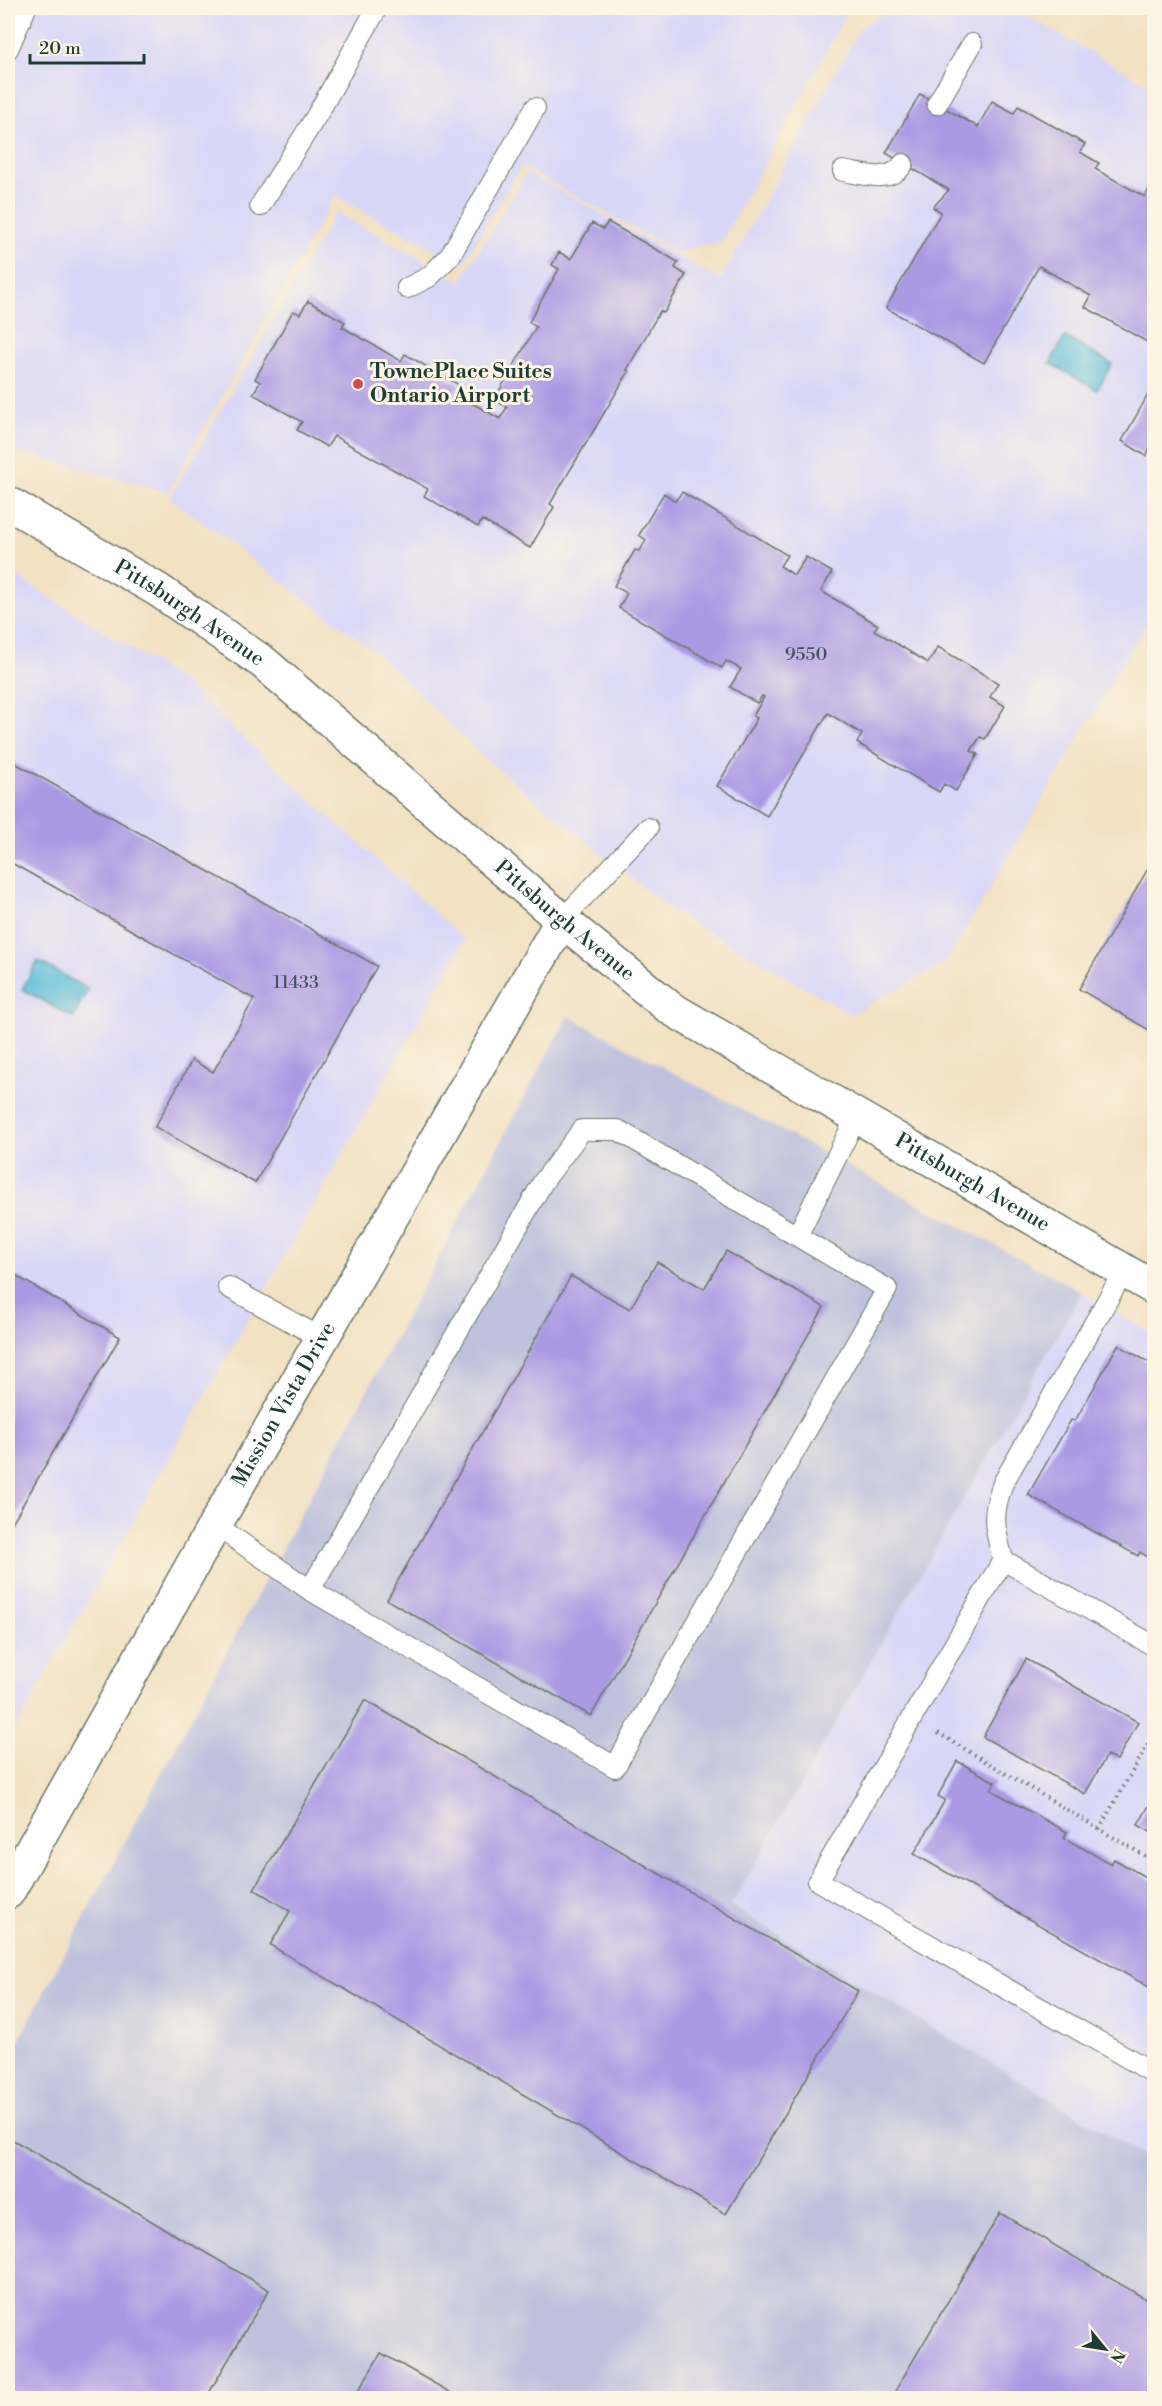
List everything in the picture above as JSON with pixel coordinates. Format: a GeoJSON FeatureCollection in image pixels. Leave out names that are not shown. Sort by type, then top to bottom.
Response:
{"type":"FeatureCollection","features":[{"type":"Feature","properties":{"kind":"street","name":"Pittsburgh Avenue"},"geometry":{"type":"LineString","coordinates":[[8,503],[158,590],[264,663],[562,920],[670,1008],[1155,1288]]}},
{"type":"Feature","properties":{"kind":"street","name":"Mission Vista Drive"},"geometry":{"type":"LineString","coordinates":[[8,1892],[214,1525],[562,920]]}},
{"type":"Feature","properties":{"kind":"lane"},"geometry":{"type":"LineString","coordinates":[[8,49],[26,8]]}},
{"type":"Feature","properties":{"kind":"lane"},"geometry":{"type":"LineString","coordinates":[[260,206],[316,115],[376,8]]}},
{"type":"Feature","properties":{"kind":"lane"},"geometry":{"type":"LineString","coordinates":[[938,104],[972,44]]}},
{"type":"Feature","properties":{"kind":"lane"},"geometry":{"type":"LineString","coordinates":[[407,288],[429,278],[450,256],[535,108]]}},
{"type":"Feature","properties":{"kind":"lane"},"geometry":{"type":"LineString","coordinates":[[843,171],[884,177],[900,169],[903,164]]}},
{"type":"Feature","properties":{"kind":"lane"},"geometry":{"type":"LineString","coordinates":[[562,920],[648,828]]}},
{"type":"Feature","properties":{"kind":"lane"},"geometry":{"type":"LineString","coordinates":[[797,1236],[857,1116]]}},
{"type":"Feature","properties":{"kind":"lane"},"geometry":{"type":"LineString","coordinates":[[214,1525],[310,1590],[615,1767],[887,1289],[618,1131],[582,1130],[543,1182],[310,1590]]}},
{"type":"Feature","properties":{"kind":"lane"},"geometry":{"type":"LineString","coordinates":[[1124,1271],[1004,1483],[995,1507],[996,1533],[1003,1560],[818,1881],[1155,2073]]}},
{"type":"Feature","properties":{"kind":"lane"},"geometry":{"type":"LineString","coordinates":[[228,1287],[323,1339]]}},
{"type":"Feature","properties":{"kind":"lane"},"geometry":{"type":"LineString","coordinates":[[1003,1560],[1155,1646]]}},
{"type":"Feature","properties":{"kind":"path"},"geometry":{"type":"LineString","coordinates":[[912,1718],[1155,1861]]}},
{"type":"Feature","properties":{"kind":"path"},"geometry":{"type":"LineString","coordinates":[[1099,1829],[1155,1734]]}},
{"type":"Feature","properties":{"kind":"shaded area"},"geometry":{"type":"Polygon","coordinates":[[[8,8],[850,8],[722,241],[677,252],[521,166],[463,265],[335,196],[168,492],[8,449],[8,8]]]}},
{"type":"Feature","properties":{"kind":"shaded area"},"geometry":{"type":"Polygon","coordinates":[[[893,8],[1013,8],[1154,88],[1154,611],[946,963],[851,1014],[671,910],[485,758],[373,650],[170,498],[336,212],[461,281],[527,173],[721,280],[861,27],[893,8]]]}},
{"type":"Feature","properties":{"kind":"shaded area"},"geometry":{"type":"Polygon","coordinates":[[[8,571],[178,678],[465,940],[8,1741],[8,571]]]}},
{"type":"Feature","properties":{"kind":"shaded area"},"geometry":{"type":"Polygon","coordinates":[[[568,1016],[1082,1292],[731,1906],[1154,2162],[1154,2398],[8,2398],[8,2060],[568,1016]]]}},
{"type":"Feature","properties":{"kind":"shaded area"},"geometry":{"type":"Polygon","coordinates":[[[1082,1292],[1154,1335],[1154,2162],[731,1906],[1082,1292]]]}},
{"type":"Feature","properties":{"kind":"water"},"geometry":{"type":"Polygon","coordinates":[[[1065,337],[1112,364],[1097,390],[1050,363],[1065,337]]]}},
{"type":"Feature","properties":{"kind":"water"},"geometry":{"type":"Polygon","coordinates":[[[38,961],[88,989],[73,1018],[22,989],[38,961]]]}},
{"type":"Feature","properties":{"kind":"building"},"geometry":{"type":"Polygon","coordinates":[[[920,94],[978,127],[992,101],[1014,113],[1018,106],[1085,144],[1080,152],[1099,163],[1095,169],[1145,197],[1149,189],[1154,192],[1154,346],[1085,307],[1091,296],[1039,266],[984,363],[886,308],[941,212],[933,207],[949,190],[886,153],[920,94]]]}},
{"type":"Feature","properties":{"kind":"building","name":"TownePlace Suites Ontario Airport"},"geometry":{"type":"Polygon","coordinates":[[[608,222],[678,262],[675,268],[686,275],[664,313],[660,311],[627,370],[629,371],[550,504],[554,507],[530,548],[482,520],[478,527],[424,496],[428,489],[334,436],[327,447],[297,430],[302,422],[253,394],[260,382],[255,379],[293,311],[300,314],[308,301],[345,322],[342,327],[401,361],[405,354],[459,385],[454,393],[500,419],[507,407],[494,400],[536,327],[529,322],[559,269],[552,265],[559,252],[571,259],[592,223],[603,229],[608,222]]]}},
{"type":"Feature","properties":{"kind":"building"},"geometry":{"type":"Polygon","coordinates":[[[1154,384],[1154,441],[1146,456],[1122,441],[1154,384]]]}},
{"type":"Feature","properties":{"kind":"building"},"geometry":{"type":"Polygon","coordinates":[[[682,492],[787,555],[780,566],[794,575],[806,557],[832,572],[821,591],[878,625],[874,630],[928,663],[938,647],[998,683],[990,697],[1005,706],[985,739],[980,737],[971,751],[978,754],[956,791],[944,784],[939,792],[857,743],[862,734],[828,713],[767,816],[717,786],[757,718],[753,716],[764,697],[762,696],[757,703],[730,687],[741,669],[726,661],[722,668],[619,608],[627,593],[614,586],[635,550],[640,551],[646,540],[639,535],[664,493],[675,501],[682,492]]]}},
{"type":"Feature","properties":{"kind":"building"},"geometry":{"type":"Polygon","coordinates":[[[8,759],[377,966],[255,1183],[155,1127],[192,1060],[213,1072],[254,999],[8,861],[8,759]]]}},
{"type":"Feature","properties":{"kind":"building"},"geometry":{"type":"Polygon","coordinates":[[[1154,858],[1154,1033],[1079,989],[1154,858]]]}},
{"type":"Feature","properties":{"kind":"building"},"geometry":{"type":"Polygon","coordinates":[[[726,1251],[824,1307],[591,1716],[387,1600],[571,1276],[630,1309],[657,1262],[704,1289],[726,1251]]]}},
{"type":"Feature","properties":{"kind":"building"},"geometry":{"type":"Polygon","coordinates":[[[13,1274],[120,1337],[8,1530],[8,1283],[13,1274]]]}},
{"type":"Feature","properties":{"kind":"building"},"geometry":{"type":"Polygon","coordinates":[[[1118,1345],[1154,1365],[1154,1561],[1140,1552],[1138,1556],[1028,1495],[1071,1420],[1075,1421],[1118,1345]]]}},
{"type":"Feature","properties":{"kind":"building"},"geometry":{"type":"Polygon","coordinates":[[[1026,1659],[1138,1722],[1117,1760],[1107,1755],[1085,1794],[983,1737],[1026,1659]]]}},
{"type":"Feature","properties":{"kind":"building"},"geometry":{"type":"Polygon","coordinates":[[[365,1700],[858,1991],[726,2214],[270,1945],[290,1911],[254,1889],[365,1700]]]}},
{"type":"Feature","properties":{"kind":"building"},"geometry":{"type":"Polygon","coordinates":[[[957,1761],[995,1782],[991,1790],[1067,1832],[1064,1838],[1111,1864],[1114,1859],[1154,1882],[1154,1990],[914,1854],[945,1800],[938,1796],[957,1761]]]}},
{"type":"Feature","properties":{"kind":"building"},"geometry":{"type":"Polygon","coordinates":[[[1154,1797],[1154,1834],[1138,1825],[1154,1797]]]}},
{"type":"Feature","properties":{"kind":"building"},"geometry":{"type":"Polygon","coordinates":[[[8,2137],[269,2290],[206,2398],[8,2398],[8,2137]]]}},
{"type":"Feature","properties":{"kind":"building"},"geometry":{"type":"Polygon","coordinates":[[[1000,2213],[1154,2304],[1154,2398],[891,2398],[1000,2213]]]}},
{"type":"Feature","properties":{"kind":"building"},"geometry":{"type":"Polygon","coordinates":[[[381,2353],[460,2398],[354,2398],[381,2353]]]}},
{"type":"Feature","properties":{"kind":"place","name":"TownePlace Suites Ontario Airport"},"geometry":{"type":"Point","coordinates":[358,384]}}]}
